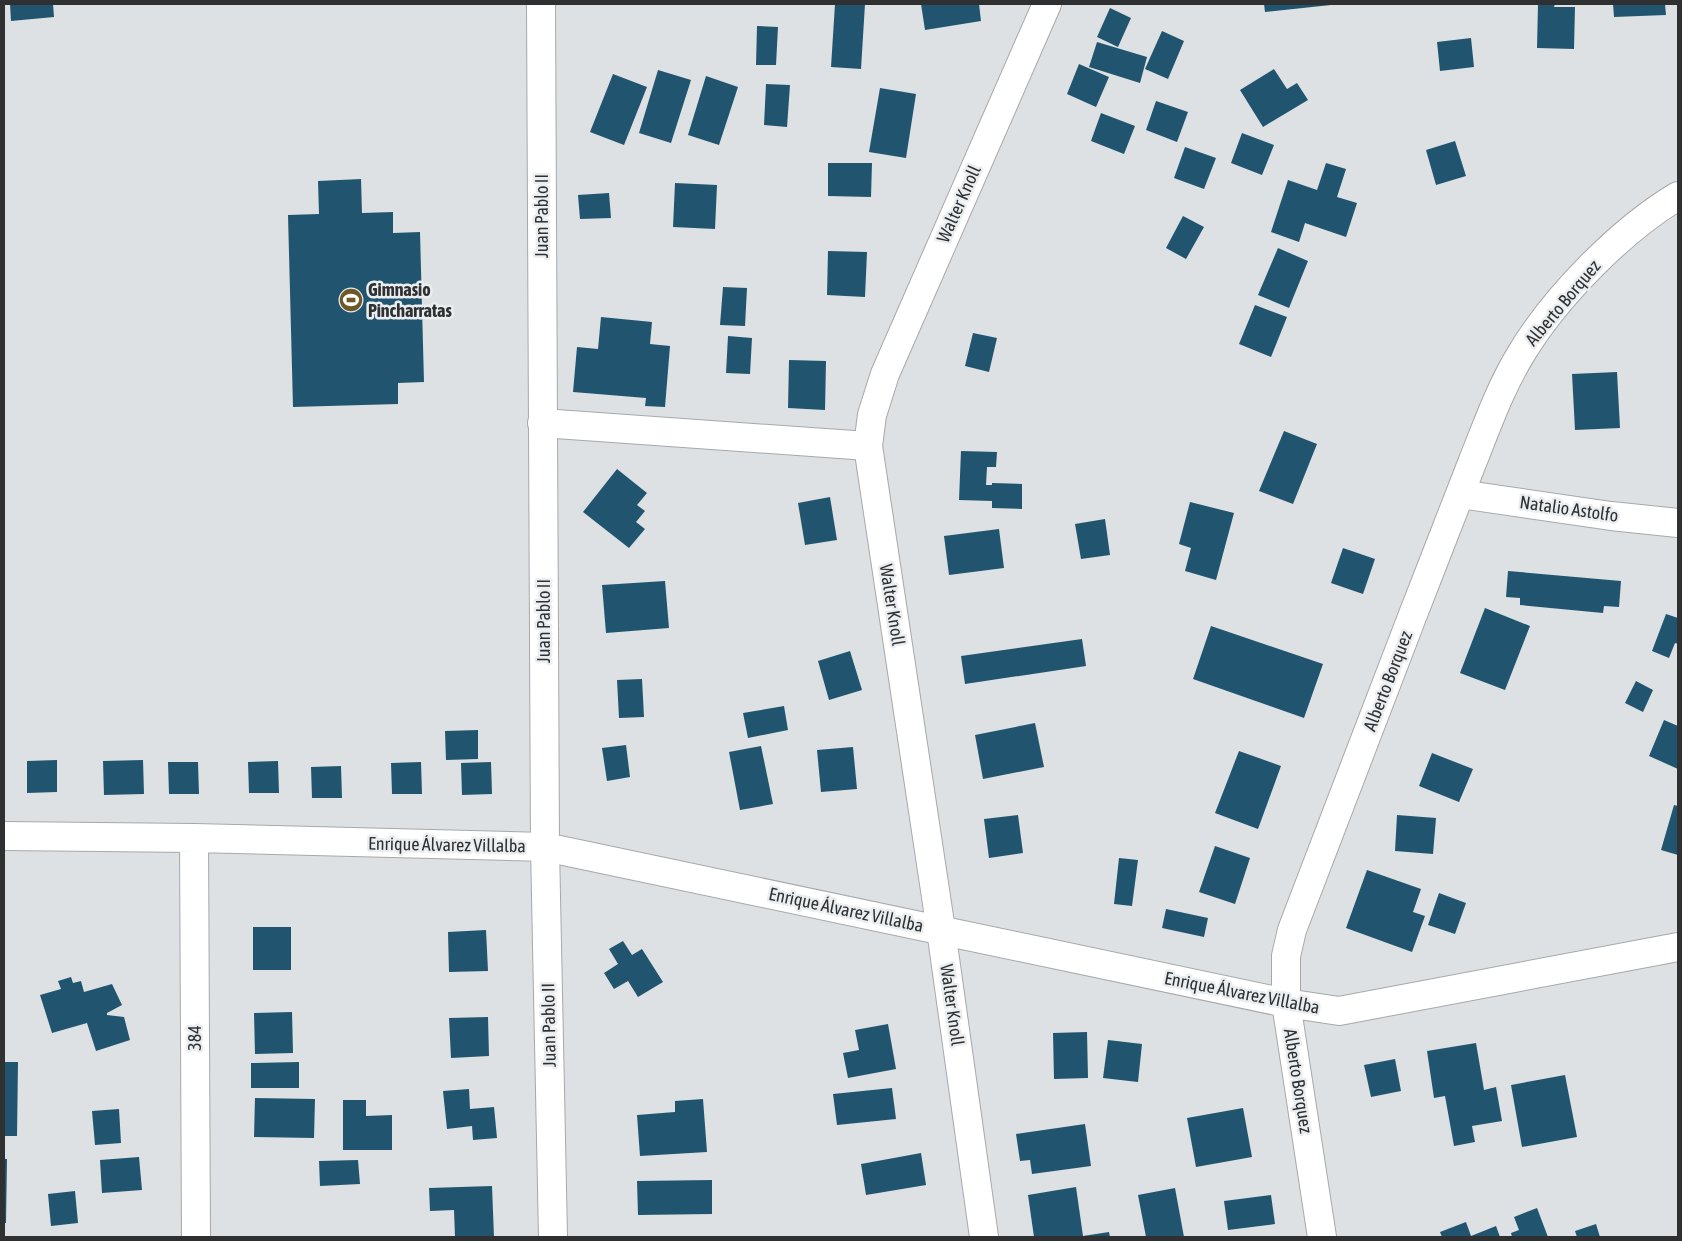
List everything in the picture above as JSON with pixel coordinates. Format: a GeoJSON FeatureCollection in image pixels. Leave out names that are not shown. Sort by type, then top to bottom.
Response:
{"type":"FeatureCollection","features":[{"type":"Feature","properties":{"kind":"street","name":"Juan Pablo II"},"geometry":{"type":"LineString","coordinates":[[541,4],[545,848],[553,1237]]}},
{"type":"Feature","properties":{"kind":"street","name":"Walter Knoll"},"geometry":{"type":"LineString","coordinates":[[984,1237],[941,930],[868,446],[872,415],[885,374],[1047,4]]}},
{"type":"Feature","properties":{"kind":"street","name":"Alberto Borquez"},"geometry":{"type":"LineString","coordinates":[[1322,1237],[1286,1003],[1286,956],[1292,930],[1460,494],[1505,384],[1520,355],[1538,328],[1610,248],[1661,206],[1678,196]]}},
{"type":"Feature","properties":{"kind":"street"},"geometry":{"type":"LineString","coordinates":[[542,423],[868,446]]}},
{"type":"Feature","properties":{"kind":"street","name":"Natalio Astolfo"},"geometry":{"type":"LineString","coordinates":[[1460,494],[1611,516],[1678,523]]}},
{"type":"Feature","properties":{"kind":"street","name":"Enrique Álvarez Villalba"},"geometry":{"type":"LineString","coordinates":[[4,836],[194,838],[545,848],[1286,1003],[1339,1011],[1678,947]]}},
{"type":"Feature","properties":{"kind":"street","name":"384"},"geometry":{"type":"LineString","coordinates":[[194,838],[196,1237]]}},
{"type":"Feature","properties":{"kind":"building"},"geometry":{"type":"Polygon","coordinates":[[[10,4],[53,4],[54,17],[11,21],[10,4]]]}},
{"type":"Feature","properties":{"kind":"building"},"geometry":{"type":"Polygon","coordinates":[[[835,4],[865,4],[861,69],[831,67],[835,4]]]}},
{"type":"Feature","properties":{"kind":"building"},"geometry":{"type":"Polygon","coordinates":[[[921,4],[979,4],[981,21],[925,30],[921,4]]]}},
{"type":"Feature","properties":{"kind":"building"},"geometry":{"type":"Polygon","coordinates":[[[1264,4],[1331,4],[1331,5],[1265,12],[1264,4]]]}},
{"type":"Feature","properties":{"kind":"building"},"geometry":{"type":"Polygon","coordinates":[[[1538,4],[1555,4],[1554,7],[1575,7],[1574,49],[1537,48],[1538,4]]]}},
{"type":"Feature","properties":{"kind":"building"},"geometry":{"type":"Polygon","coordinates":[[[1613,4],[1665,4],[1666,15],[1614,17],[1613,4]]]}},
{"type":"Feature","properties":{"kind":"building"},"geometry":{"type":"Polygon","coordinates":[[[1110,8],[1131,18],[1118,47],[1097,37],[1110,8]]]}},
{"type":"Feature","properties":{"kind":"building"},"geometry":{"type":"Polygon","coordinates":[[[757,26],[778,27],[776,65],[756,65],[757,26]]]}},
{"type":"Feature","properties":{"kind":"building"},"geometry":{"type":"Polygon","coordinates":[[[1162,31],[1184,41],[1168,79],[1145,69],[1162,31]]]}},
{"type":"Feature","properties":{"kind":"building"},"geometry":{"type":"Polygon","coordinates":[[[1471,38],[1474,67],[1440,71],[1437,42],[1471,38]]]}},
{"type":"Feature","properties":{"kind":"building"},"geometry":{"type":"Polygon","coordinates":[[[1097,42],[1147,57],[1140,83],[1089,67],[1097,42]]]}},
{"type":"Feature","properties":{"kind":"building"},"geometry":{"type":"Polygon","coordinates":[[[1079,64],[1109,77],[1096,107],[1067,94],[1079,64]]]}},
{"type":"Feature","properties":{"kind":"building"},"geometry":{"type":"Polygon","coordinates":[[[1274,69],[1287,89],[1297,83],[1308,100],[1263,127],[1240,90],[1274,69]]]}},
{"type":"Feature","properties":{"kind":"building"},"geometry":{"type":"Polygon","coordinates":[[[658,70],[691,80],[671,143],[639,133],[658,70]]]}},
{"type":"Feature","properties":{"kind":"building"},"geometry":{"type":"Polygon","coordinates":[[[613,74],[647,87],[624,145],[590,132],[613,74]]]}},
{"type":"Feature","properties":{"kind":"building"},"geometry":{"type":"Polygon","coordinates":[[[706,76],[738,87],[719,145],[688,135],[706,76]]]}},
{"type":"Feature","properties":{"kind":"building"},"geometry":{"type":"Polygon","coordinates":[[[766,84],[790,85],[787,127],[764,125],[766,84]]]}},
{"type":"Feature","properties":{"kind":"building"},"geometry":{"type":"Polygon","coordinates":[[[880,88],[916,94],[906,158],[869,152],[880,88]]]}},
{"type":"Feature","properties":{"kind":"building"},"geometry":{"type":"Polygon","coordinates":[[[1156,101],[1188,112],[1177,142],[1146,130],[1156,101]]]}},
{"type":"Feature","properties":{"kind":"building"},"geometry":{"type":"Polygon","coordinates":[[[1101,113],[1135,126],[1124,154],[1091,141],[1101,113]]]}},
{"type":"Feature","properties":{"kind":"building"},"geometry":{"type":"Polygon","coordinates":[[[1242,133],[1274,145],[1262,175],[1231,163],[1242,133]]]}},
{"type":"Feature","properties":{"kind":"building"},"geometry":{"type":"Polygon","coordinates":[[[1455,141],[1466,176],[1436,185],[1426,150],[1455,141]]]}},
{"type":"Feature","properties":{"kind":"building"},"geometry":{"type":"Polygon","coordinates":[[[1185,147],[1216,158],[1204,189],[1174,178],[1185,147]]]}},
{"type":"Feature","properties":{"kind":"building"},"geometry":{"type":"Polygon","coordinates":[[[828,163],[872,163],[871,197],[828,196],[828,163]]]}},
{"type":"Feature","properties":{"kind":"building"},"geometry":{"type":"Polygon","coordinates":[[[1326,163],[1346,169],[1337,197],[1357,203],[1346,237],[1305,223],[1299,242],[1271,232],[1288,180],[1317,190],[1326,163]]]}},
{"type":"Feature","properties":{"kind":"building"},"geometry":{"type":"Polygon","coordinates":[[[361,179],[362,213],[393,212],[393,233],[420,232],[424,382],[398,383],[398,404],[293,407],[288,215],[319,214],[318,181],[361,179]]]}},
{"type":"Feature","properties":{"kind":"building"},"geometry":{"type":"Polygon","coordinates":[[[675,183],[717,185],[715,229],[673,227],[675,183]]]}},
{"type":"Feature","properties":{"kind":"building"},"geometry":{"type":"Polygon","coordinates":[[[609,193],[611,218],[580,219],[578,195],[609,193]]]}},
{"type":"Feature","properties":{"kind":"building"},"geometry":{"type":"Polygon","coordinates":[[[1183,216],[1204,227],[1186,259],[1166,248],[1183,216]]]}},
{"type":"Feature","properties":{"kind":"building"},"geometry":{"type":"Polygon","coordinates":[[[1278,248],[1308,261],[1289,308],[1258,295],[1278,248]]]}},
{"type":"Feature","properties":{"kind":"building"},"geometry":{"type":"Polygon","coordinates":[[[828,251],[867,252],[865,297],[827,295],[828,251]]]}},
{"type":"Feature","properties":{"kind":"building"},"geometry":{"type":"Polygon","coordinates":[[[723,287],[747,288],[745,326],[720,325],[723,287]]]}},
{"type":"Feature","properties":{"kind":"building"},"geometry":{"type":"Polygon","coordinates":[[[1255,305],[1287,317],[1271,357],[1239,344],[1255,305]]]}},
{"type":"Feature","properties":{"kind":"building"},"geometry":{"type":"Polygon","coordinates":[[[601,317],[652,322],[650,344],[670,346],[665,407],[645,406],[646,398],[573,392],[577,347],[598,349],[601,317]]]}},
{"type":"Feature","properties":{"kind":"building"},"geometry":{"type":"Polygon","coordinates":[[[973,333],[997,338],[989,372],[965,366],[973,333]]]}},
{"type":"Feature","properties":{"kind":"building"},"geometry":{"type":"Polygon","coordinates":[[[728,336],[752,338],[750,374],[726,373],[728,336]]]}},
{"type":"Feature","properties":{"kind":"building"},"geometry":{"type":"Polygon","coordinates":[[[789,360],[826,361],[825,410],[788,408],[789,360]]]}},
{"type":"Feature","properties":{"kind":"building"},"geometry":{"type":"Polygon","coordinates":[[[1617,372],[1620,428],[1575,430],[1572,374],[1617,372]]]}},
{"type":"Feature","properties":{"kind":"building"},"geometry":{"type":"Polygon","coordinates":[[[1284,431],[1317,444],[1293,504],[1259,491],[1284,431]]]}},
{"type":"Feature","properties":{"kind":"building"},"geometry":{"type":"Polygon","coordinates":[[[961,451],[997,452],[996,467],[987,467],[986,485],[992,485],[992,483],[1022,484],[1022,509],[992,508],[992,501],[959,500],[961,451]]]}},
{"type":"Feature","properties":{"kind":"building"},"geometry":{"type":"Polygon","coordinates":[[[617,469],[647,493],[637,505],[645,511],[636,522],[645,529],[629,548],[583,512],[617,469]]]}},
{"type":"Feature","properties":{"kind":"building"},"geometry":{"type":"Polygon","coordinates":[[[830,497],[837,540],[805,545],[798,503],[830,497]]]}},
{"type":"Feature","properties":{"kind":"building"},"geometry":{"type":"Polygon","coordinates":[[[1190,502],[1234,513],[1216,580],[1185,571],[1191,548],[1179,544],[1190,502]]]}},
{"type":"Feature","properties":{"kind":"building"},"geometry":{"type":"Polygon","coordinates":[[[1105,519],[1110,555],[1081,559],[1075,524],[1105,519]]]}},
{"type":"Feature","properties":{"kind":"building"},"geometry":{"type":"Polygon","coordinates":[[[999,529],[1004,568],[949,575],[944,536],[999,529]]]}},
{"type":"Feature","properties":{"kind":"building"},"geometry":{"type":"Polygon","coordinates":[[[1343,548],[1375,559],[1363,594],[1331,583],[1343,548]]]}},
{"type":"Feature","properties":{"kind":"building"},"geometry":{"type":"Polygon","coordinates":[[[1508,571],[1621,581],[1619,607],[1604,606],[1603,613],[1520,605],[1520,598],[1506,597],[1508,571]]]}},
{"type":"Feature","properties":{"kind":"building"},"geometry":{"type":"Polygon","coordinates":[[[665,581],[669,628],[606,633],[602,585],[665,581]]]}},
{"type":"Feature","properties":{"kind":"building"},"geometry":{"type":"Polygon","coordinates":[[[1485,608],[1530,626],[1505,690],[1460,673],[1485,608]]]}},
{"type":"Feature","properties":{"kind":"building"},"geometry":{"type":"Polygon","coordinates":[[[1666,614],[1678,618],[1678,644],[1675,643],[1669,658],[1652,651],[1666,614]]]}},
{"type":"Feature","properties":{"kind":"building"},"geometry":{"type":"Polygon","coordinates":[[[1211,626],[1323,664],[1304,718],[1193,679],[1211,626]]]}},
{"type":"Feature","properties":{"kind":"building"},"geometry":{"type":"Polygon","coordinates":[[[1082,639],[1086,666],[965,684],[961,656],[1082,639]]]}},
{"type":"Feature","properties":{"kind":"building"},"geometry":{"type":"Polygon","coordinates":[[[850,651],[862,690],[829,700],[818,661],[850,651]]]}},
{"type":"Feature","properties":{"kind":"building"},"geometry":{"type":"Polygon","coordinates":[[[642,679],[644,717],[619,718],[617,680],[642,679]]]}},
{"type":"Feature","properties":{"kind":"building"},"geometry":{"type":"Polygon","coordinates":[[[1636,681],[1653,690],[1643,712],[1625,703],[1636,681]]]}},
{"type":"Feature","properties":{"kind":"building"},"geometry":{"type":"Polygon","coordinates":[[[784,706],[788,730],[748,738],[743,713],[784,706]]]}},
{"type":"Feature","properties":{"kind":"building"},"geometry":{"type":"Polygon","coordinates":[[[1664,720],[1678,726],[1678,769],[1649,756],[1664,720]]]}},
{"type":"Feature","properties":{"kind":"building"},"geometry":{"type":"Polygon","coordinates":[[[1035,723],[1044,767],[983,779],[975,735],[1035,723]]]}},
{"type":"Feature","properties":{"kind":"building"},"geometry":{"type":"Polygon","coordinates":[[[478,730],[478,759],[446,760],[445,731],[478,730]]]}},
{"type":"Feature","properties":{"kind":"building"},"geometry":{"type":"Polygon","coordinates":[[[626,745],[630,777],[607,781],[602,748],[626,745]]]}},
{"type":"Feature","properties":{"kind":"building"},"geometry":{"type":"Polygon","coordinates":[[[761,746],[773,804],[740,810],[729,752],[761,746]]]}},
{"type":"Feature","properties":{"kind":"building"},"geometry":{"type":"Polygon","coordinates":[[[853,747],[857,789],[821,792],[817,750],[853,747]]]}},
{"type":"Feature","properties":{"kind":"building"},"geometry":{"type":"Polygon","coordinates":[[[1239,751],[1281,766],[1258,829],[1215,813],[1239,751]]]}},
{"type":"Feature","properties":{"kind":"building"},"geometry":{"type":"Polygon","coordinates":[[[1432,753],[1473,769],[1459,802],[1419,786],[1432,753]]]}},
{"type":"Feature","properties":{"kind":"building"},"geometry":{"type":"Polygon","coordinates":[[[57,760],[57,792],[27,793],[27,761],[57,760]]]}},
{"type":"Feature","properties":{"kind":"building"},"geometry":{"type":"Polygon","coordinates":[[[143,760],[144,794],[104,795],[103,761],[143,760]]]}},
{"type":"Feature","properties":{"kind":"building"},"geometry":{"type":"Polygon","coordinates":[[[278,761],[279,793],[249,793],[248,762],[278,761]]]}},
{"type":"Feature","properties":{"kind":"building"},"geometry":{"type":"Polygon","coordinates":[[[168,762],[198,762],[199,794],[169,794],[168,762]]]}},
{"type":"Feature","properties":{"kind":"building"},"geometry":{"type":"Polygon","coordinates":[[[421,762],[422,794],[392,794],[391,763],[421,762]]]}},
{"type":"Feature","properties":{"kind":"building"},"geometry":{"type":"Polygon","coordinates":[[[491,762],[492,794],[462,795],[461,763],[491,762]]]}},
{"type":"Feature","properties":{"kind":"building"},"geometry":{"type":"Polygon","coordinates":[[[341,766],[342,798],[312,798],[311,767],[341,766]]]}},
{"type":"Feature","properties":{"kind":"building"},"geometry":{"type":"Polygon","coordinates":[[[1674,805],[1678,806],[1678,855],[1661,850],[1674,805]]]}},
{"type":"Feature","properties":{"kind":"building"},"geometry":{"type":"Polygon","coordinates":[[[1018,815],[1023,853],[989,858],[984,819],[1018,815]]]}},
{"type":"Feature","properties":{"kind":"building"},"geometry":{"type":"Polygon","coordinates":[[[1397,815],[1436,818],[1433,854],[1395,851],[1397,815]]]}},
{"type":"Feature","properties":{"kind":"building"},"geometry":{"type":"Polygon","coordinates":[[[1215,846],[1250,858],[1235,904],[1199,892],[1215,846]]]}},
{"type":"Feature","properties":{"kind":"building"},"geometry":{"type":"Polygon","coordinates":[[[1119,858],[1138,860],[1132,906],[1114,904],[1119,858]]]}},
{"type":"Feature","properties":{"kind":"building"},"geometry":{"type":"Polygon","coordinates":[[[1367,870],[1421,889],[1413,912],[1425,916],[1412,952],[1346,928],[1367,870]]]}},
{"type":"Feature","properties":{"kind":"building"},"geometry":{"type":"Polygon","coordinates":[[[1439,893],[1466,903],[1455,934],[1428,925],[1439,893]]]}},
{"type":"Feature","properties":{"kind":"building"},"geometry":{"type":"Polygon","coordinates":[[[1166,909],[1208,918],[1204,937],[1162,928],[1166,909]]]}},
{"type":"Feature","properties":{"kind":"building"},"geometry":{"type":"Polygon","coordinates":[[[253,927],[291,927],[291,970],[253,970],[253,927]]]}},
{"type":"Feature","properties":{"kind":"building"},"geometry":{"type":"Polygon","coordinates":[[[486,930],[488,971],[449,972],[448,932],[486,930]]]}},
{"type":"Feature","properties":{"kind":"building"},"geometry":{"type":"Polygon","coordinates":[[[623,941],[632,955],[642,949],[663,982],[638,997],[628,981],[614,989],[604,973],[618,964],[609,949],[623,941]]]}},
{"type":"Feature","properties":{"kind":"building"},"geometry":{"type":"Polygon","coordinates":[[[71,977],[73,983],[81,981],[84,992],[112,984],[122,1005],[107,1013],[107,1015],[124,1017],[130,1040],[96,1051],[87,1023],[52,1033],[40,995],[61,989],[58,981],[71,977]]]}},
{"type":"Feature","properties":{"kind":"building"},"geometry":{"type":"Polygon","coordinates":[[[292,1012],[293,1053],[255,1054],[254,1013],[292,1012]]]}},
{"type":"Feature","properties":{"kind":"building"},"geometry":{"type":"Polygon","coordinates":[[[488,1017],[489,1056],[451,1058],[449,1018],[488,1017]]]}},
{"type":"Feature","properties":{"kind":"building"},"geometry":{"type":"Polygon","coordinates":[[[888,1024],[896,1069],[848,1078],[843,1053],[859,1050],[855,1030],[888,1024]]]}},
{"type":"Feature","properties":{"kind":"building"},"geometry":{"type":"Polygon","coordinates":[[[1087,1032],[1088,1078],[1054,1079],[1053,1033],[1087,1032]]]}},
{"type":"Feature","properties":{"kind":"building"},"geometry":{"type":"Polygon","coordinates":[[[1108,1040],[1142,1044],[1138,1082],[1103,1078],[1108,1040]]]}},
{"type":"Feature","properties":{"kind":"building"},"geometry":{"type":"Polygon","coordinates":[[[1476,1043],[1484,1090],[1496,1087],[1502,1121],[1472,1126],[1475,1142],[1454,1146],[1445,1096],[1434,1098],[1427,1051],[1476,1043]]]}},
{"type":"Feature","properties":{"kind":"building"},"geometry":{"type":"Polygon","coordinates":[[[1395,1059],[1401,1091],[1371,1097],[1364,1065],[1395,1059]]]}},
{"type":"Feature","properties":{"kind":"building"},"geometry":{"type":"Polygon","coordinates":[[[4,1062],[18,1062],[17,1136],[4,1136],[4,1062]]]}},
{"type":"Feature","properties":{"kind":"building"},"geometry":{"type":"Polygon","coordinates":[[[299,1062],[299,1088],[251,1088],[251,1063],[299,1062]]]}},
{"type":"Feature","properties":{"kind":"building"},"geometry":{"type":"Polygon","coordinates":[[[1565,1075],[1577,1137],[1522,1147],[1511,1085],[1565,1075]]]}},
{"type":"Feature","properties":{"kind":"building"},"geometry":{"type":"Polygon","coordinates":[[[892,1088],[896,1119],[837,1125],[833,1094],[892,1088]]]}},
{"type":"Feature","properties":{"kind":"building"},"geometry":{"type":"Polygon","coordinates":[[[469,1089],[470,1109],[494,1107],[497,1138],[473,1140],[472,1126],[447,1129],[443,1091],[469,1089]]]}},
{"type":"Feature","properties":{"kind":"building"},"geometry":{"type":"Polygon","coordinates":[[[255,1098],[315,1099],[314,1138],[254,1137],[255,1098]]]}},
{"type":"Feature","properties":{"kind":"building"},"geometry":{"type":"Polygon","coordinates":[[[703,1099],[707,1152],[640,1156],[637,1115],[675,1112],[675,1101],[703,1099]]]}},
{"type":"Feature","properties":{"kind":"building"},"geometry":{"type":"Polygon","coordinates":[[[343,1100],[366,1100],[366,1116],[392,1115],[392,1150],[343,1150],[343,1100]]]}},
{"type":"Feature","properties":{"kind":"building"},"geometry":{"type":"Polygon","coordinates":[[[1243,1108],[1252,1157],[1196,1167],[1187,1118],[1243,1108]]]}},
{"type":"Feature","properties":{"kind":"building"},"geometry":{"type":"Polygon","coordinates":[[[119,1109],[121,1143],[95,1145],[92,1111],[119,1109]]]}},
{"type":"Feature","properties":{"kind":"building"},"geometry":{"type":"Polygon","coordinates":[[[1085,1124],[1091,1166],[1032,1174],[1030,1160],[1020,1161],[1016,1134],[1085,1124]]]}},
{"type":"Feature","properties":{"kind":"building"},"geometry":{"type":"Polygon","coordinates":[[[921,1153],[926,1185],[866,1195],[861,1164],[921,1153]]]}},
{"type":"Feature","properties":{"kind":"building"},"geometry":{"type":"Polygon","coordinates":[[[139,1157],[142,1190],[102,1193],[100,1160],[139,1157]]]}},
{"type":"Feature","properties":{"kind":"building"},"geometry":{"type":"Polygon","coordinates":[[[4,1159],[7,1159],[6,1223],[4,1223],[4,1159]]]}},
{"type":"Feature","properties":{"kind":"building"},"geometry":{"type":"Polygon","coordinates":[[[358,1160],[360,1184],[320,1186],[319,1161],[358,1160]]]}},
{"type":"Feature","properties":{"kind":"building"},"geometry":{"type":"Polygon","coordinates":[[[712,1180],[712,1214],[638,1215],[637,1181],[712,1180]]]}},
{"type":"Feature","properties":{"kind":"building"},"geometry":{"type":"Polygon","coordinates":[[[492,1186],[494,1237],[455,1237],[454,1210],[430,1211],[429,1188],[492,1186]]]}},
{"type":"Feature","properties":{"kind":"building"},"geometry":{"type":"Polygon","coordinates":[[[1076,1187],[1083,1236],[1109,1232],[1110,1237],[1034,1237],[1028,1195],[1076,1187]]]}},
{"type":"Feature","properties":{"kind":"building"},"geometry":{"type":"Polygon","coordinates":[[[1175,1188],[1184,1237],[1146,1237],[1138,1195],[1175,1188]]]}},
{"type":"Feature","properties":{"kind":"building"},"geometry":{"type":"Polygon","coordinates":[[[75,1191],[78,1223],[51,1226],[48,1194],[75,1191]]]}},
{"type":"Feature","properties":{"kind":"building"},"geometry":{"type":"Polygon","coordinates":[[[1271,1195],[1275,1224],[1228,1230],[1224,1201],[1271,1195]]]}},
{"type":"Feature","properties":{"kind":"building"},"geometry":{"type":"Polygon","coordinates":[[[1537,1208],[1548,1237],[1512,1237],[1511,1233],[1519,1230],[1514,1217],[1537,1208]]]}},
{"type":"Feature","properties":{"kind":"building"},"geometry":{"type":"Polygon","coordinates":[[[1466,1222],[1471,1236],[1496,1226],[1500,1237],[1442,1237],[1440,1232],[1466,1222]]]}},
{"type":"Feature","properties":{"kind":"building"},"geometry":{"type":"Polygon","coordinates":[[[1596,1224],[1600,1237],[1577,1237],[1575,1231],[1596,1224]]]}},
{"type":"Feature","properties":{"kind":"place","name":"Gimnasio Pincharratas"},"geometry":{"type":"Point","coordinates":[351,300]}}]}
